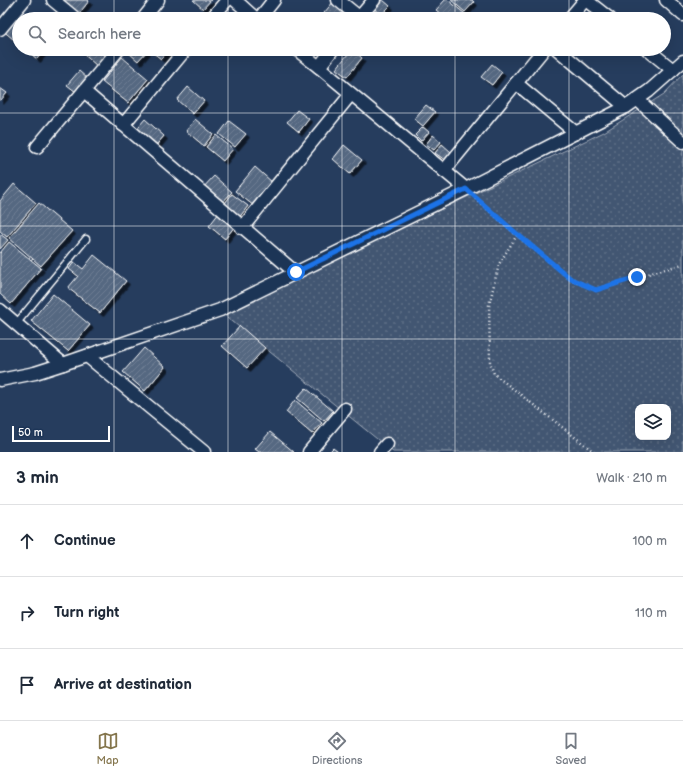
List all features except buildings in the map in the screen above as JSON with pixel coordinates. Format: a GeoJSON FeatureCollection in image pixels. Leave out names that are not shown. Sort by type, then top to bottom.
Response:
{"type":"FeatureCollection","features":[{"type":"Feature","properties":{"kind":"street"},"geometry":{"type":"LineString","coordinates":[[14,12],[24,0]]}},
{"type":"Feature","properties":{"kind":"street"},"geometry":{"type":"LineString","coordinates":[[53,0],[68,12]]}},
{"type":"Feature","properties":{"kind":"street"},"geometry":{"type":"LineString","coordinates":[[149,12],[158,0]]}},
{"type":"Feature","properties":{"kind":"street"},"geometry":{"type":"LineString","coordinates":[[217,12],[227,0]]}},
{"type":"Feature","properties":{"kind":"street"},"geometry":{"type":"LineString","coordinates":[[235,0],[249,12]]}},
{"type":"Feature","properties":{"kind":"street"},"geometry":{"type":"LineString","coordinates":[[263,12],[274,0]]}},
{"type":"Feature","properties":{"kind":"street"},"geometry":{"type":"LineString","coordinates":[[338,0],[352,12]]}},
{"type":"Feature","properties":{"kind":"street"},"geometry":{"type":"LineString","coordinates":[[364,12],[374,0]]}},
{"type":"Feature","properties":{"kind":"street"},"geometry":{"type":"LineString","coordinates":[[575,12],[586,0],[601,12]]}},
{"type":"Feature","properties":{"kind":"street"},"geometry":{"type":"LineString","coordinates":[[666,0],[683,15]]}},
{"type":"Feature","properties":{"kind":"street"},"geometry":{"type":"LineString","coordinates":[[0,29],[12,14]]}},
{"type":"Feature","properties":{"kind":"street"},"geometry":{"type":"LineString","coordinates":[[37,147],[111,56]]}},
{"type":"Feature","properties":{"kind":"street"},"geometry":{"type":"LineString","coordinates":[[123,125],[180,56]]}},
{"type":"Feature","properties":{"kind":"street"},"geometry":{"type":"LineString","coordinates":[[305,56],[466,189]]}},
{"type":"Feature","properties":{"kind":"street"},"geometry":{"type":"LineString","coordinates":[[319,66],[327,56]]}},
{"type":"Feature","properties":{"kind":"street"},"geometry":{"type":"LineString","coordinates":[[444,171],[538,56]]}},
{"type":"Feature","properties":{"kind":"street"},"geometry":{"type":"LineString","coordinates":[[565,56],[626,107]]}},
{"type":"Feature","properties":{"kind":"street"},"geometry":{"type":"LineString","coordinates":[[656,56],[673,70]]}},
{"type":"Feature","properties":{"kind":"street"},"geometry":{"type":"LineString","coordinates":[[0,380],[35,373],[220,310],[466,189],[626,107],[638,100],[683,61]]}},
{"type":"Feature","properties":{"kind":"street"},"geometry":{"type":"LineString","coordinates":[[516,83],[576,133]]}},
{"type":"Feature","properties":{"kind":"street"},"geometry":{"type":"LineString","coordinates":[[84,91],[242,228],[296,272]]}},
{"type":"Feature","properties":{"kind":"street"},"geometry":{"type":"LineString","coordinates":[[242,228],[352,94]]}},
{"type":"Feature","properties":{"kind":"street"},"geometry":{"type":"LineString","coordinates":[[638,100],[683,142]]}},
{"type":"Feature","properties":{"kind":"street"},"geometry":{"type":"LineString","coordinates":[[0,310],[63,364]]}},
{"type":"Feature","properties":{"kind":"street"},"geometry":{"type":"LineString","coordinates":[[87,356],[204,452]]}},
{"type":"Feature","properties":{"kind":"street"},"geometry":{"type":"LineString","coordinates":[[309,452],[345,409]]}},
{"type":"Feature","properties":{"kind":"lane"},"geometry":{"type":"LineString","coordinates":[[16,324],[86,239]]}},
{"type":"Feature","properties":{"kind":"path"},"geometry":{"type":"LineString","coordinates":[[466,189],[571,279],[596,290],[683,264]]}},
{"type":"Feature","properties":{"kind":"path"},"geometry":{"type":"LineString","coordinates":[[517,234],[499,264],[489,305],[490,362],[494,374],[594,452]]}},
{"type":"Feature","properties":{"kind":"shaded area"},"geometry":{"type":"Polygon","coordinates":[[[683,74],[683,452],[393,452],[222,313],[604,132],[664,94],[683,74]]]}},
{"type":"Feature","properties":{"kind":"route"},"geometry":{"type":"LineString","coordinates":[[296,272],[466,189],[478,201],[571,279],[596,290],[637,277]]}}]}
